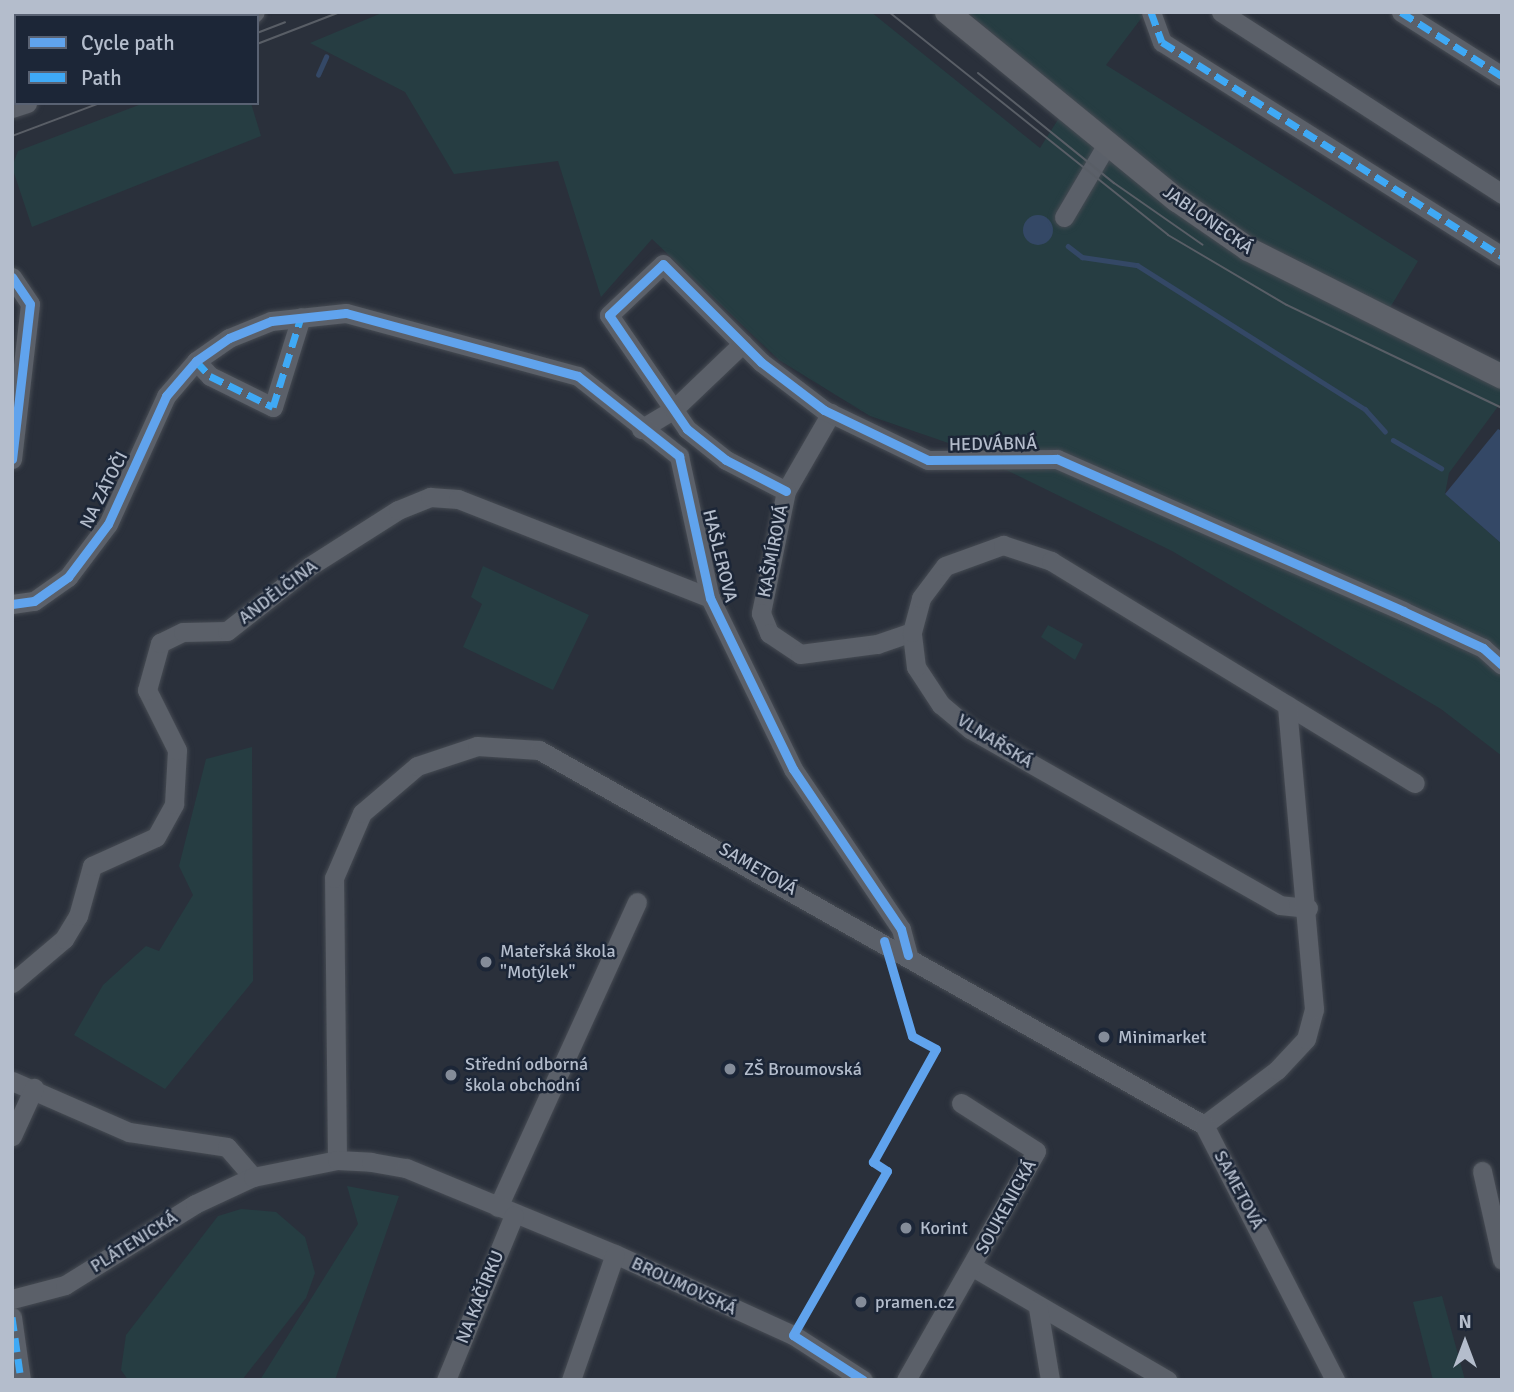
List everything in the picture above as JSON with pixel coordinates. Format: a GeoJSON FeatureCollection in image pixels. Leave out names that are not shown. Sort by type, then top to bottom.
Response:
{"type":"FeatureCollection","features":[{"type":"Feature","properties":{"kind":"main road","name":"JABLONECKÁ"},"geometry":{"type":"LineString","coordinates":[[947,12],[1107,144],[1248,249],[1502,377]]}},
{"type":"Feature","properties":{"kind":"street"},"geometry":{"type":"LineString","coordinates":[[1151,12],[1162,42],[1502,256]]}},
{"type":"Feature","properties":{"kind":"street"},"geometry":{"type":"LineString","coordinates":[[1220,12],[1502,194]]}},
{"type":"Feature","properties":{"kind":"street"},"geometry":{"type":"LineString","coordinates":[[1401,12],[1502,76]]}},
{"type":"Feature","properties":{"kind":"street"},"geometry":{"type":"LineString","coordinates":[[1064,217],[1107,144]]}},
{"type":"Feature","properties":{"kind":"street","name":"HEDVÁBNÁ"},"geometry":{"type":"LineString","coordinates":[[674,409],[609,315],[663,264],[743,343],[831,413],[928,460],[1057,459],[1367,594],[1483,648],[1502,665]]}},
{"type":"Feature","properties":{"kind":"street"},"geometry":{"type":"LineString","coordinates":[[12,458],[30,304],[14,278]]}},
{"type":"Feature","properties":{"kind":"street","name":"HAŠLEROVA"},"geometry":{"type":"LineString","coordinates":[[301,317],[346,313],[416,329],[578,376],[640,429],[679,456],[710,598],[793,769],[901,929],[908,955]]}},
{"type":"Feature","properties":{"kind":"street"},"geometry":{"type":"LineString","coordinates":[[196,361],[210,376],[273,407],[301,317]]}},
{"type":"Feature","properties":{"kind":"street","name":"NA ZÁTOČI"},"geometry":{"type":"LineString","coordinates":[[12,604],[45,593],[85,555],[108,524],[166,396],[196,361],[229,338],[301,317]]}},
{"type":"Feature","properties":{"kind":"street"},"geometry":{"type":"LineString","coordinates":[[640,429],[674,409],[743,343]]}},
{"type":"Feature","properties":{"kind":"street"},"geometry":{"type":"LineString","coordinates":[[674,409],[687,429],[726,460],[786,491]]}},
{"type":"Feature","properties":{"kind":"street","name":"KAŠMÍROVÁ"},"geometry":{"type":"LineString","coordinates":[[831,413],[786,491],[761,613],[769,633],[800,654],[877,644],[912,632]]}},
{"type":"Feature","properties":{"kind":"street","name":"ANDĚLČINA"},"geometry":{"type":"LineString","coordinates":[[12,983],[64,939],[92,866],[156,837],[174,804],[181,764],[146,690],[159,643],[183,632],[227,631],[310,566],[398,510],[430,497],[458,499],[710,598]]}},
{"type":"Feature","properties":{"kind":"street","name":"VLNAŘSKÁ"},"geometry":{"type":"LineString","coordinates":[[1308,908],[1280,905],[970,729],[941,705],[916,667],[912,632],[921,598],[945,566],[1003,545],[1051,561],[1414,783]]}},
{"type":"Feature","properties":{"kind":"street"},"geometry":{"type":"LineString","coordinates":[[1204,1125],[1277,1070],[1306,1039],[1314,1009],[1308,908],[1287,705]]}},
{"type":"Feature","properties":{"kind":"street","name":"SAMETOVÁ"},"geometry":{"type":"LineString","coordinates":[[337,1160],[334,878],[362,813],[417,766],[477,746],[539,750],[908,955],[1204,1125],[1335,1380]]}},
{"type":"Feature","properties":{"kind":"street"},"geometry":{"type":"LineString","coordinates":[[506,1211],[637,902]]}},
{"type":"Feature","properties":{"kind":"street"},"geometry":{"type":"LineString","coordinates":[[12,1081],[34,1088],[129,1132],[214,1143],[244,1159],[253,1177]]}},
{"type":"Feature","properties":{"kind":"street"},"geometry":{"type":"LineString","coordinates":[[12,1136],[34,1088]]}},
{"type":"Feature","properties":{"kind":"street","name":"SOUKENICKÁ"},"geometry":{"type":"LineString","coordinates":[[906,1380],[973,1267],[1036,1151],[961,1103]]}},
{"type":"Feature","properties":{"kind":"street","name":"BROUMOVSKÁ"},"geometry":{"type":"LineString","coordinates":[[253,1177],[337,1160],[406,1168],[615,1254],[793,1335],[863,1380]]}},
{"type":"Feature","properties":{"kind":"street"},"geometry":{"type":"LineString","coordinates":[[1482,1171],[1502,1261]]}},
{"type":"Feature","properties":{"kind":"street","name":"PLÁTENICKÁ"},"geometry":{"type":"LineString","coordinates":[[12,1299],[65,1285],[195,1205],[253,1177]]}},
{"type":"Feature","properties":{"kind":"street","name":"NA KAČÍRKU"},"geometry":{"type":"LineString","coordinates":[[446,1380],[506,1211]]}},
{"type":"Feature","properties":{"kind":"street"},"geometry":{"type":"LineString","coordinates":[[571,1380],[615,1254]]}},
{"type":"Feature","properties":{"kind":"street","name":"SOUKENICKÁ"},"geometry":{"type":"LineString","coordinates":[[973,1267],[1038,1308],[1167,1380]]}},
{"type":"Feature","properties":{"kind":"street"},"geometry":{"type":"LineString","coordinates":[[1038,1308],[1050,1380]]}},
{"type":"Feature","properties":{"kind":"street"},"geometry":{"type":"LineString","coordinates":[[12,1317],[21,1380]]}},
{"type":"Feature","properties":{"kind":"green space"},"geometry":{"type":"Polygon","coordinates":[[[119,12],[230,12],[171,14],[116,14],[119,12]]]}},
{"type":"Feature","properties":{"kind":"green space"},"geometry":{"type":"Polygon","coordinates":[[[384,12],[871,12],[1040,148],[1071,99],[967,12],[1146,12],[1106,65],[1418,261],[1388,311],[1502,362],[1502,401],[1449,473],[1445,494],[1502,544],[1502,756],[1441,709],[1172,551],[957,446],[870,416],[779,360],[652,239],[601,297],[558,161],[454,174],[405,92],[310,43],[384,12]]]}},
{"type":"Feature","properties":{"kind":"green space"},"geometry":{"type":"Polygon","coordinates":[[[139,105],[252,105],[261,136],[32,227],[12,167],[18,151],[139,105]]]}},
{"type":"Feature","properties":{"kind":"green space"},"geometry":{"type":"Polygon","coordinates":[[[483,566],[589,615],[553,690],[463,647],[482,604],[471,597],[483,566]]]}},
{"type":"Feature","properties":{"kind":"green space"},"geometry":{"type":"Polygon","coordinates":[[[1048,625],[1083,644],[1075,660],[1041,637],[1048,625]]]}},
{"type":"Feature","properties":{"kind":"green space"},"geometry":{"type":"Polygon","coordinates":[[[252,747],[253,981],[165,1089],[74,1035],[103,985],[146,946],[159,951],[193,895],[179,866],[206,759],[252,747]]]}},
{"type":"Feature","properties":{"kind":"green space"},"geometry":{"type":"Polygon","coordinates":[[[347,1186],[399,1196],[335,1380],[260,1380],[358,1224],[347,1186]]]}},
{"type":"Feature","properties":{"kind":"green space"},"geometry":{"type":"Polygon","coordinates":[[[241,1209],[276,1212],[305,1237],[315,1273],[306,1298],[242,1380],[128,1380],[121,1370],[126,1335],[218,1216],[241,1209]]]}},
{"type":"Feature","properties":{"kind":"green space"},"geometry":{"type":"Polygon","coordinates":[[[1442,1296],[1465,1380],[1433,1380],[1413,1302],[1442,1296]]]}},
{"type":"Feature","properties":{"kind":"water"},"geometry":{"type":"Polygon","coordinates":[[[1038,215],[1049,219],[1053,230],[1049,241],[1038,245],[1027,241],[1023,230],[1027,219],[1038,215]]]}},
{"type":"Feature","properties":{"kind":"water"},"geometry":{"type":"Polygon","coordinates":[[[1498,429],[1502,431],[1502,544],[1445,494],[1498,429]]]}},
{"type":"Feature","properties":{"kind":"waterway"},"geometry":{"type":"LineString","coordinates":[[318,75],[326,57]]}},
{"type":"Feature","properties":{"kind":"waterway"},"geometry":{"type":"LineString","coordinates":[[1068,246],[1082,257],[1137,265],[1365,409],[1385,431]]}},
{"type":"Feature","properties":{"kind":"waterway"},"geometry":{"type":"LineString","coordinates":[[1393,440],[1441,468]]}},
{"type":"Feature","properties":{"kind":"tram line"},"geometry":{"type":"LineString","coordinates":[[259,43],[340,12]]}},
{"type":"Feature","properties":{"kind":"tram line"},"geometry":{"type":"LineString","coordinates":[[889,12],[1168,235],[1287,305],[1502,408]]}},
{"type":"Feature","properties":{"kind":"tram line"},"geometry":{"type":"LineString","coordinates":[[259,32],[285,22]]}},
{"type":"Feature","properties":{"kind":"tram line"},"geometry":{"type":"LineString","coordinates":[[978,73],[1114,183],[1203,245]]}},
{"type":"Feature","properties":{"kind":"tram line"},"geometry":{"type":"LineString","coordinates":[[12,136],[95,105]]}},
{"type":"Feature","properties":{"kind":"marked path"},"geometry":{"type":"LineString","coordinates":[[1151,12],[1162,42],[1502,256]]}},
{"type":"Feature","properties":{"kind":"marked path"},"geometry":{"type":"LineString","coordinates":[[1401,12],[1502,76]]}},
{"type":"Feature","properties":{"kind":"marked path"},"geometry":{"type":"LineString","coordinates":[[196,361],[210,376],[273,407],[301,317]]}},
{"type":"Feature","properties":{"kind":"marked path"},"geometry":{"type":"LineString","coordinates":[[12,1317],[21,1380]]}},
{"type":"Feature","properties":{"kind":"cycle path"},"geometry":{"type":"LineString","coordinates":[[786,491],[726,460],[687,429],[609,315],[663,264],[761,362],[824,410],[928,460],[1057,459],[1483,648],[1502,665]]}},
{"type":"Feature","properties":{"kind":"cycle path"},"geometry":{"type":"LineString","coordinates":[[12,277],[30,304],[12,459]]}},
{"type":"Feature","properties":{"kind":"cycle path"},"geometry":{"type":"LineString","coordinates":[[12,604],[34,601],[68,577],[108,524],[166,396],[196,361],[229,338],[271,321],[346,313],[578,376],[679,456],[710,598],[793,769],[901,929],[908,955]]}},
{"type":"Feature","properties":{"kind":"cycle path"},"geometry":{"type":"LineString","coordinates":[[863,1380],[793,1335],[887,1171],[873,1162],[936,1049],[912,1036],[884,941]]}},
{"type":"Feature","properties":{"kind":"place","name":"Mateřská škola \"Motýlek\""},"geometry":{"type":"Point","coordinates":[486,962]}},
{"type":"Feature","properties":{"kind":"place","name":"Minimarket"},"geometry":{"type":"Point","coordinates":[1104,1037]}},
{"type":"Feature","properties":{"kind":"place","name":"ZŠ Broumovská"},"geometry":{"type":"Point","coordinates":[730,1069]}},
{"type":"Feature","properties":{"kind":"place","name":"Střední odborná škola obchodní"},"geometry":{"type":"Point","coordinates":[451,1075]}},
{"type":"Feature","properties":{"kind":"place","name":"Korint"},"geometry":{"type":"Point","coordinates":[906,1228]}},
{"type":"Feature","properties":{"kind":"place","name":"pramen.cz"},"geometry":{"type":"Point","coordinates":[861,1302]}}]}
